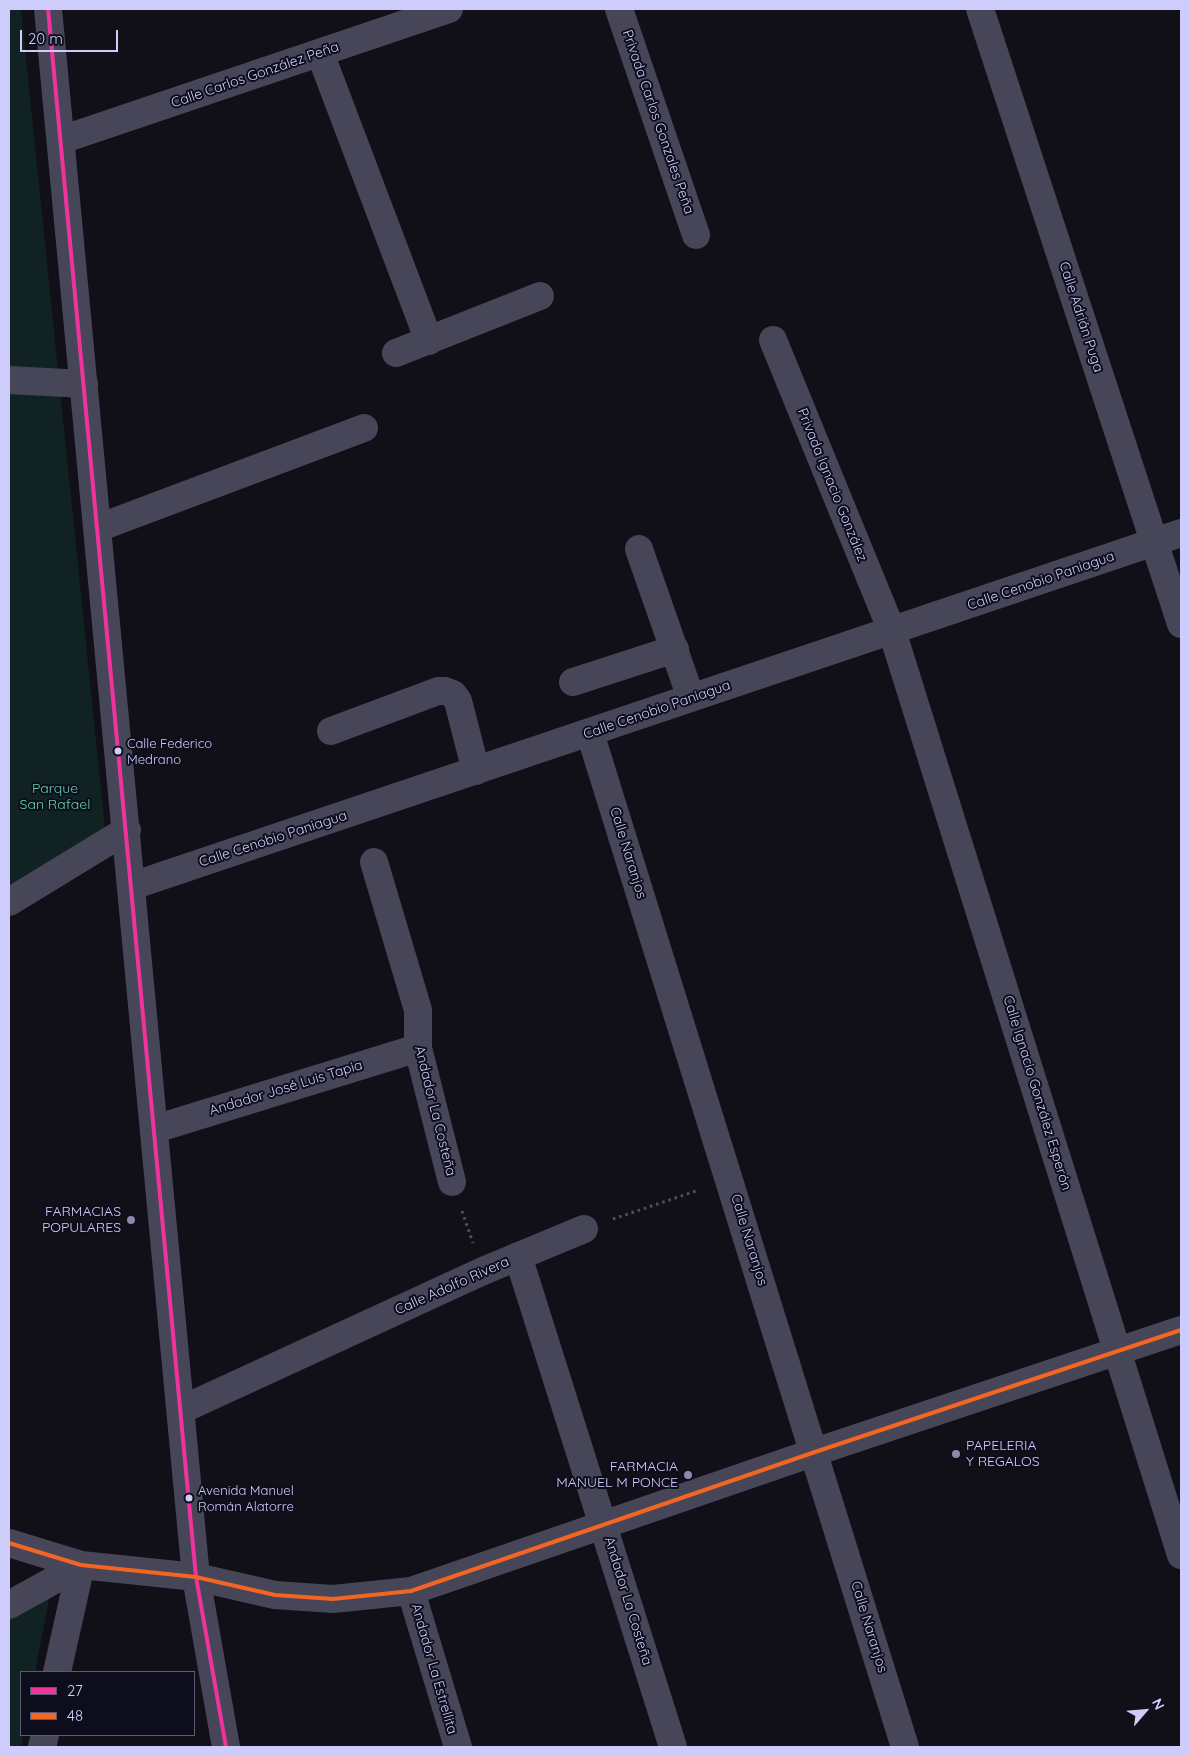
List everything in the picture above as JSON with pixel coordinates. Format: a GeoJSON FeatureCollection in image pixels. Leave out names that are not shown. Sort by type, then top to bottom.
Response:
{"type":"FeatureCollection","features":[{"type":"Feature","properties":{"kind":"street"},"geometry":{"type":"LineString","coordinates":[[48,9],[127,830],[196,1577],[226,1747]]}},
{"type":"Feature","properties":{"kind":"street","name":"Privada Carlos Gonzales Peña"},"geometry":{"type":"LineString","coordinates":[[619,9],[696,235]]}},
{"type":"Feature","properties":{"kind":"street","name":"Calle Adrián Puga"},"geometry":{"type":"LineString","coordinates":[[980,9],[1181,624]]}},
{"type":"Feature","properties":{"kind":"street","name":"Calle Carlos González Peña"},"geometry":{"type":"LineString","coordinates":[[61,140],[445,10]]}},
{"type":"Feature","properties":{"kind":"street"},"geometry":{"type":"LineString","coordinates":[[320,53],[429,341]]}},
{"type":"Feature","properties":{"kind":"street"},"geometry":{"type":"LineString","coordinates":[[396,353],[540,296]]}},
{"type":"Feature","properties":{"kind":"street","name":"Privada Ignacio González"},"geometry":{"type":"LineString","coordinates":[[773,340],[892,631]]}},
{"type":"Feature","properties":{"kind":"street"},"geometry":{"type":"LineString","coordinates":[[9,380],[84,384]]}},
{"type":"Feature","properties":{"kind":"street"},"geometry":{"type":"LineString","coordinates":[[98,528],[364,428]]}},
{"type":"Feature","properties":{"kind":"street","name":"Calle Cenobio Paniagua"},"geometry":{"type":"LineString","coordinates":[[132,886],[1181,533]]}},
{"type":"Feature","properties":{"kind":"street"},"geometry":{"type":"LineString","coordinates":[[639,549],[691,698]]}},
{"type":"Feature","properties":{"kind":"street","name":"Calle Ignacio González Esperón"},"geometry":{"type":"LineString","coordinates":[[892,631],[1181,1555]]}},
{"type":"Feature","properties":{"kind":"street"},"geometry":{"type":"LineString","coordinates":[[573,682],[675,650]]}},
{"type":"Feature","properties":{"kind":"street"},"geometry":{"type":"LineString","coordinates":[[331,731],[438,691],[445,691],[452,694],[458,701],[476,771]]}},
{"type":"Feature","properties":{"kind":"street","name":"Calle Naranjos"},"geometry":{"type":"LineString","coordinates":[[590,733],[815,1452],[905,1747]]}},
{"type":"Feature","properties":{"kind":"street"},"geometry":{"type":"LineString","coordinates":[[9,902],[127,830]]}},
{"type":"Feature","properties":{"kind":"street","name":"Andador La Costeña"},"geometry":{"type":"LineString","coordinates":[[374,862],[418,1010],[418,1048],[452,1182]]}},
{"type":"Feature","properties":{"kind":"street","name":"Andador José Luis Tapia"},"geometry":{"type":"LineString","coordinates":[[155,1129],[418,1048]]}},
{"type":"Feature","properties":{"kind":"street","name":"Calle Adolfo Rivera"},"geometry":{"type":"LineString","coordinates":[[181,1410],[483,1271],[584,1229]]}},
{"type":"Feature","properties":{"kind":"street","name":"Andador La Costeña"},"geometry":{"type":"LineString","coordinates":[[518,1256],[605,1526],[673,1747]]}},
{"type":"Feature","properties":{"kind":"street"},"geometry":{"type":"LineString","coordinates":[[9,1543],[81,1565],[196,1577],[275,1594],[333,1599],[411,1591],[605,1526],[815,1452],[1181,1330]]}},
{"type":"Feature","properties":{"kind":"street"},"geometry":{"type":"LineString","coordinates":[[9,1606],[81,1565]]}},
{"type":"Feature","properties":{"kind":"street"},"geometry":{"type":"LineString","coordinates":[[57,1671],[81,1565]]}},
{"type":"Feature","properties":{"kind":"street","name":"Andador La Estrellita"},"geometry":{"type":"LineString","coordinates":[[411,1591],[458,1747]]}},
{"type":"Feature","properties":{"kind":"path"},"geometry":{"type":"LineString","coordinates":[[584,1229],[730,1179]]}},
{"type":"Feature","properties":{"kind":"path","name":"Andador La Costeña"},"geometry":{"type":"LineString","coordinates":[[452,1182],[483,1271]]}},
{"type":"Feature","properties":{"kind":"green space","name":"Parque San Rafael"},"geometry":{"type":"Polygon","coordinates":[[[9,9],[21,9],[105,828],[9,888],[9,9]]]}},
{"type":"Feature","properties":{"kind":"green space"},"geometry":{"type":"Polygon","coordinates":[[[50,1594],[35,1671],[20,1671],[20,1736],[23,1736],[21,1747],[9,1747],[9,1619],[50,1594]]]}},
{"type":"Feature","properties":{"kind":"transit line","name":"27"},"geometry":{"type":"LineString","coordinates":[[48,9],[196,1577],[226,1747]]}},
{"type":"Feature","properties":{"kind":"transit line","name":"48"},"geometry":{"type":"LineString","coordinates":[[9,1543],[81,1565],[196,1577],[275,1595],[333,1599],[411,1591],[815,1452],[1181,1330]]}},
{"type":"Feature","properties":{"kind":"place","name":"Calle Federico Medrano"},"geometry":{"type":"Point","coordinates":[118,751]}},
{"type":"Feature","properties":{"kind":"place","name":"FARMACIAS POPULARES"},"geometry":{"type":"Point","coordinates":[131,1220]}},
{"type":"Feature","properties":{"kind":"place","name":"PAPELERIA Y REGALOS"},"geometry":{"type":"Point","coordinates":[956,1454]}},
{"type":"Feature","properties":{"kind":"place","name":"FARMACIA MANUEL M PONCE"},"geometry":{"type":"Point","coordinates":[688,1475]}},
{"type":"Feature","properties":{"kind":"place","name":"Avenida Manuel Román Alatorre"},"geometry":{"type":"Point","coordinates":[189,1498]}}]}
